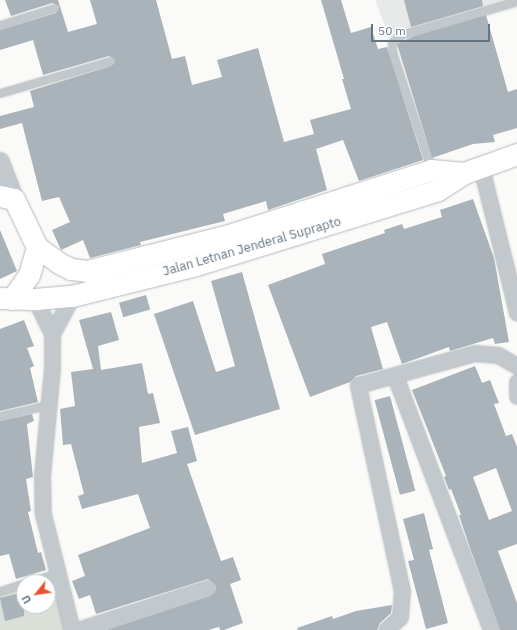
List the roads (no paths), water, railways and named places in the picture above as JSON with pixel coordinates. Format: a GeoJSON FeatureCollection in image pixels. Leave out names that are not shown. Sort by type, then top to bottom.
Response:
{"type":"FeatureCollection","features":[{"type":"Feature","properties":{"kind":"main road","name":"Jalan Letnan Jenderal Suprapto"},"geometry":{"type":"LineString","coordinates":[[6,298],[35,299],[72,296],[196,265],[435,180],[516,157]]}},
{"type":"Feature","properties":{"kind":"main road"},"geometry":{"type":"LineString","coordinates":[[7,198],[38,246],[59,263],[71,269],[87,271],[435,180]]}},
{"type":"Feature","properties":{"kind":"main road"},"geometry":{"type":"LineString","coordinates":[[6,298],[29,275],[38,246]]}},
{"type":"Feature","properties":{"kind":"street"},"geometry":{"type":"LineString","coordinates":[[0,165],[7,198]]}},
{"type":"Feature","properties":{"kind":"street"},"geometry":{"type":"LineString","coordinates":[[472,170],[517,313]]}},
{"type":"Feature","properties":{"kind":"street"},"geometry":{"type":"LineString","coordinates":[[52,334],[72,296]]}},
{"type":"Feature","properties":{"kind":"street"},"geometry":{"type":"LineString","coordinates":[[35,299],[52,334],[52,368],[47,405],[42,501],[45,527],[72,630]]}},
{"type":"Feature","properties":{"kind":"street"},"geometry":{"type":"LineString","coordinates":[[386,630],[400,617],[402,591],[358,385],[475,354],[498,355],[517,366]]}},
{"type":"Feature","properties":{"kind":"street"},"geometry":{"type":"LineString","coordinates":[[395,376],[491,630]]}},
{"type":"Feature","properties":{"kind":"street"},"geometry":{"type":"LineString","coordinates":[[517,382],[517,396]]}},
{"type":"Feature","properties":{"kind":"street"},"geometry":{"type":"LineString","coordinates":[[77,630],[207,588]]}},
{"type":"Feature","properties":{"kind":"lane"},"geometry":{"type":"LineString","coordinates":[[435,180],[392,51],[392,42],[401,35],[517,1]]}},
{"type":"Feature","properties":{"kind":"lane"},"geometry":{"type":"LineString","coordinates":[[0,25],[54,8]]}},
{"type":"Feature","properties":{"kind":"lane"},"geometry":{"type":"LineString","coordinates":[[0,93],[110,61]]}},
{"type":"Feature","properties":{"kind":"lane"},"geometry":{"type":"LineString","coordinates":[[0,416],[47,405]]}},
{"type":"Feature","properties":{"kind":"lane"},"geometry":{"type":"LineString","coordinates":[[0,591],[16,586]]}}]}
